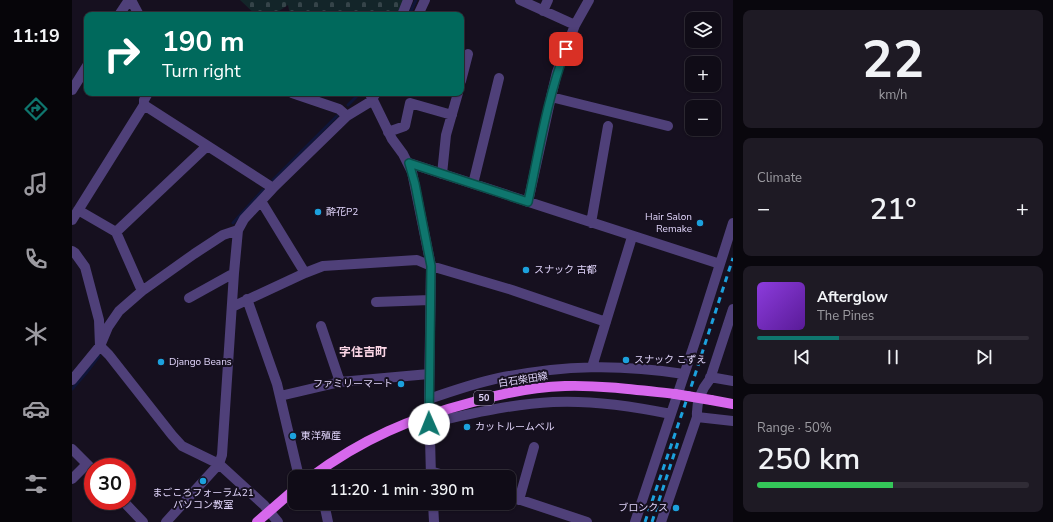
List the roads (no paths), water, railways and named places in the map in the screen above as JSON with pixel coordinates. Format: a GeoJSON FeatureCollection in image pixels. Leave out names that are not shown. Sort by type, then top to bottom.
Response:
{"type":"FeatureCollection","features":[{"type":"Feature","properties":{"kind":"main road","name":"白石柴田線"},"geometry":{"type":"LineString","coordinates":[[323,470],[354,448],[382,433],[520,390],[565,386],[605,386],[675,394],[733,404]]}},
{"type":"Feature","properties":{"kind":"main road"},"geometry":{"type":"LineString","coordinates":[[257,522],[288,495]]}},
{"type":"Feature","properties":{"kind":"street"},"geometry":{"type":"LineString","coordinates":[[121,12],[130,0],[137,12]]}},
{"type":"Feature","properties":{"kind":"street"},"geometry":{"type":"LineString","coordinates":[[403,12],[408,0]]}},
{"type":"Feature","properties":{"kind":"street"},"geometry":{"type":"LineString","coordinates":[[419,12],[425,0]]}},
{"type":"Feature","properties":{"kind":"street"},"geometry":{"type":"LineString","coordinates":[[520,0],[575,25]]}},
{"type":"Feature","properties":{"kind":"street"},"geometry":{"type":"LineString","coordinates":[[543,11],[548,0]]}},
{"type":"Feature","properties":{"kind":"street"},"geometry":{"type":"LineString","coordinates":[[528,202],[557,72],[575,25],[590,0]]}},
{"type":"Feature","properties":{"kind":"street"},"geometry":{"type":"LineString","coordinates":[[464,69],[468,54]]}},
{"type":"Feature","properties":{"kind":"street"},"geometry":{"type":"LineString","coordinates":[[72,90],[84,71]]}},
{"type":"Feature","properties":{"kind":"street"},"geometry":{"type":"LineString","coordinates":[[473,184],[499,78]]}},
{"type":"Feature","properties":{"kind":"street"},"geometry":{"type":"LineString","coordinates":[[72,220],[144,105],[144,100],[146,96]]}},
{"type":"Feature","properties":{"kind":"street"},"geometry":{"type":"LineString","coordinates":[[301,96],[339,109],[347,116]]}},
{"type":"Feature","properties":{"kind":"street"},"geometry":{"type":"LineString","coordinates":[[166,522],[219,464],[222,455],[238,230],[244,219],[273,188],[347,116],[370,102],[373,96]]}},
{"type":"Feature","properties":{"kind":"street"},"geometry":{"type":"LineString","coordinates":[[373,96],[388,132],[409,163],[415,184],[431,266],[428,399],[431,470]]}},
{"type":"Feature","properties":{"kind":"street"},"geometry":{"type":"LineString","coordinates":[[442,174],[446,135],[457,96]]}},
{"type":"Feature","properties":{"kind":"street"},"geometry":{"type":"LineString","coordinates":[[551,97],[668,126]]}},
{"type":"Feature","properties":{"kind":"street"},"geometry":{"type":"LineString","coordinates":[[388,132],[405,126],[410,103],[452,115]]}},
{"type":"Feature","properties":{"kind":"street"},"geometry":{"type":"LineString","coordinates":[[144,105],[273,188]]}},
{"type":"Feature","properties":{"kind":"street"},"geometry":{"type":"LineString","coordinates":[[591,223],[608,126]]}},
{"type":"Feature","properties":{"kind":"street"},"geometry":{"type":"LineString","coordinates":[[116,232],[207,146]]}},
{"type":"Feature","properties":{"kind":"street"},"geometry":{"type":"LineString","coordinates":[[409,163],[632,237],[720,264]]}},
{"type":"Feature","properties":{"kind":"street"},"geometry":{"type":"LineString","coordinates":[[261,201],[305,273]]}},
{"type":"Feature","properties":{"kind":"street"},"geometry":{"type":"LineString","coordinates":[[78,210],[116,232],[142,291]]}},
{"type":"Feature","properties":{"kind":"street"},"geometry":{"type":"LineString","coordinates":[[635,522],[733,223]]}},
{"type":"Feature","properties":{"kind":"street"},"geometry":{"type":"LineString","coordinates":[[72,380],[100,346],[108,327],[119,311],[142,291],[194,254],[224,235],[238,230]]}},
{"type":"Feature","properties":{"kind":"street"},"geometry":{"type":"LineString","coordinates":[[592,367],[632,237]]}},
{"type":"Feature","properties":{"kind":"street"},"geometry":{"type":"LineString","coordinates":[[72,251],[85,267],[99,320],[100,346],[109,355],[182,446],[219,464],[269,511],[278,522]]}},
{"type":"Feature","properties":{"kind":"street"},"geometry":{"type":"LineString","coordinates":[[232,306],[323,266],[417,260],[431,266],[512,290],[606,322]]}},
{"type":"Feature","properties":{"kind":"street"},"geometry":{"type":"LineString","coordinates":[[189,298],[234,273]]}},
{"type":"Feature","properties":{"kind":"street"},"geometry":{"type":"LineString","coordinates":[[248,299],[277,384],[297,470]]}},
{"type":"Feature","properties":{"kind":"street"},"geometry":{"type":"LineString","coordinates":[[376,302],[430,300]]}},
{"type":"Feature","properties":{"kind":"street"},"geometry":{"type":"LineString","coordinates":[[661,522],[697,417],[696,407],[703,386],[710,377],[733,309]]}},
{"type":"Feature","properties":{"kind":"street"},"geometry":{"type":"LineString","coordinates":[[321,326],[340,382]]}},
{"type":"Feature","properties":{"kind":"street"},"geometry":{"type":"LineString","coordinates":[[428,399],[498,378],[560,368],[615,367],[651,369],[684,374]]}},
{"type":"Feature","properties":{"kind":"street"},"geometry":{"type":"LineString","coordinates":[[280,396],[340,382],[429,374]]}},
{"type":"Feature","properties":{"kind":"street"},"geometry":{"type":"LineString","coordinates":[[710,377],[733,381]]}},
{"type":"Feature","properties":{"kind":"street"},"geometry":{"type":"LineString","coordinates":[[429,419],[553,402],[622,404],[671,414]]}},
{"type":"Feature","properties":{"kind":"street"},"geometry":{"type":"LineString","coordinates":[[697,417],[733,422]]}},
{"type":"Feature","properties":{"kind":"street"},"geometry":{"type":"LineString","coordinates":[[519,500],[534,447]]}},
{"type":"Feature","properties":{"kind":"street"},"geometry":{"type":"LineString","coordinates":[[72,448],[84,461]]}},
{"type":"Feature","properties":{"kind":"street"},"geometry":{"type":"LineString","coordinates":[[72,479],[84,471]]}},
{"type":"Feature","properties":{"kind":"street"},"geometry":{"type":"LineString","coordinates":[[516,499],[587,522]]}},
{"type":"Feature","properties":{"kind":"street"},"geometry":{"type":"LineString","coordinates":[[132,510],[143,522]]}},
{"type":"Feature","properties":{"kind":"street"},"geometry":{"type":"LineString","coordinates":[[325,510],[328,522]]}},
{"type":"Feature","properties":{"kind":"street"},"geometry":{"type":"LineString","coordinates":[[433,510],[434,522]]}},
{"type":"Feature","properties":{"kind":"waterway"},"geometry":{"type":"LineString","coordinates":[[410,12],[416,0]]}},
{"type":"Feature","properties":{"kind":"waterway"},"geometry":{"type":"LineString","coordinates":[[348,105],[357,96]]}},
{"type":"Feature","properties":{"kind":"waterway"},"geometry":{"type":"LineString","coordinates":[[273,180],[337,116]]}},
{"type":"Feature","properties":{"kind":"waterway"},"geometry":{"type":"LineString","coordinates":[[233,223],[263,190]]}},
{"type":"Feature","properties":{"kind":"waterway"},"geometry":{"type":"LineString","coordinates":[[72,389],[99,356]]}},
{"type":"Feature","properties":{"kind":"railway"},"geometry":{"type":"LineString","coordinates":[[645,522],[733,258]]}},
{"type":"Feature","properties":{"kind":"railway"},"geometry":{"type":"LineString","coordinates":[[652,522],[679,439]]}},
{"type":"Feature","properties":{"kind":"place","name":"酔花P2"},"geometry":{"type":"Point","coordinates":[318,212]}},
{"type":"Feature","properties":{"kind":"place","name":"Hair Salon Remake"},"geometry":{"type":"Point","coordinates":[700,223]}},
{"type":"Feature","properties":{"kind":"place","name":"スナック 古都"},"geometry":{"type":"Point","coordinates":[526,270]}},
{"type":"Feature","properties":{"kind":"place","name":"スナック こずえ"},"geometry":{"type":"Point","coordinates":[626,360]}},
{"type":"Feature","properties":{"kind":"place","name":"Django Beans"},"geometry":{"type":"Point","coordinates":[161,362]}},
{"type":"Feature","properties":{"kind":"place","name":"ファミリーマート"},"geometry":{"type":"Point","coordinates":[401,384]}},
{"type":"Feature","properties":{"kind":"place","name":"カットルームベル"},"geometry":{"type":"Point","coordinates":[467,427]}},
{"type":"Feature","properties":{"kind":"place","name":"東洋殖産"},"geometry":{"type":"Point","coordinates":[293,436]}},
{"type":"Feature","properties":{"kind":"place","name":"まごころフォーラム21 パソコン教室"},"geometry":{"type":"Point","coordinates":[203,481]}},
{"type":"Feature","properties":{"kind":"place","name":"ブロンクス"},"geometry":{"type":"Point","coordinates":[676,508]}},
{"type":"Feature","properties":{"kind":"district","name":"字住吉町"},"geometry":{"type":"Point","coordinates":[363,352]}}]}
